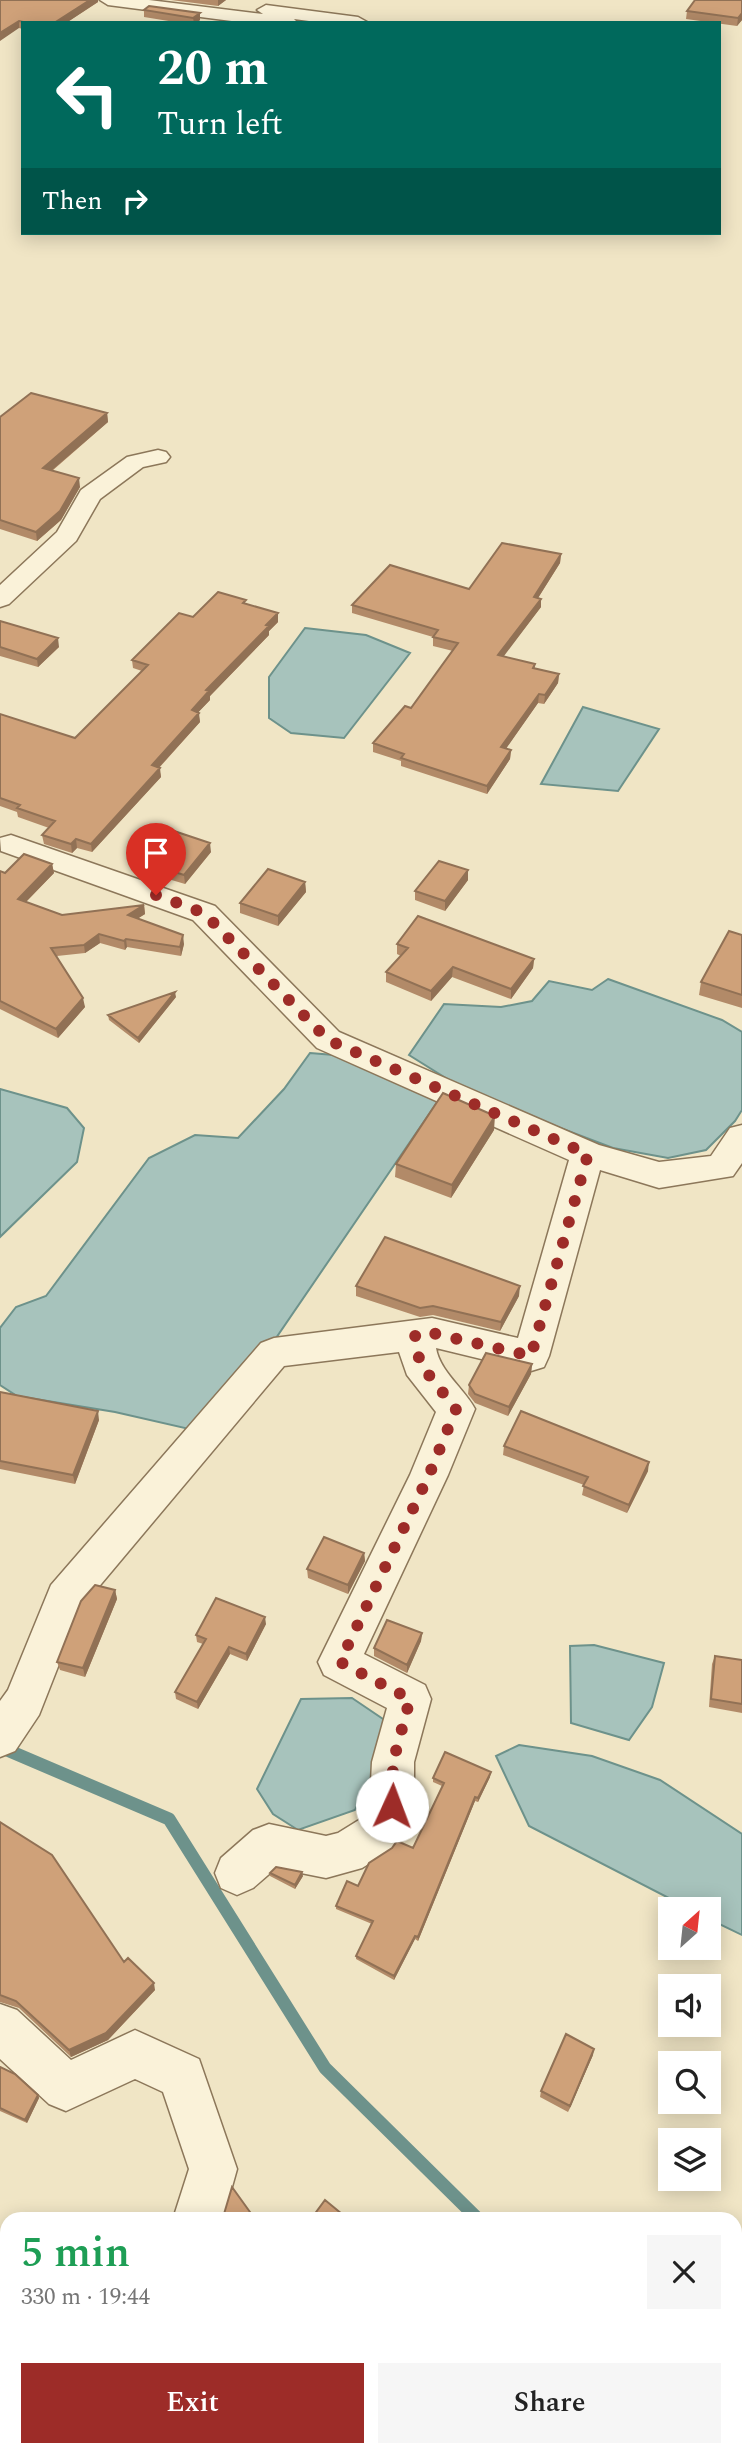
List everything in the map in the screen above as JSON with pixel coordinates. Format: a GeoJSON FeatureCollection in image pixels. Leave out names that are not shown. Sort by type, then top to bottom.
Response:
{"type":"FeatureCollection","features":[{"type":"Feature","properties":{"kind":"street"},"geometry":{"type":"LineString","coordinates":[[108,0],[274,21]]}},
{"type":"Feature","properties":{"kind":"street"},"geometry":{"type":"LineString","coordinates":[[225,0],[225,4],[230,5],[350,21]]}},
{"type":"Feature","properties":{"kind":"street"},"geometry":{"type":"LineString","coordinates":[[0,599],[68,536],[90,495],[135,462],[158,457]]}},
{"type":"Feature","properties":{"kind":"street"},"geometry":{"type":"LineString","coordinates":[[11,844],[204,913],[328,1040],[588,1154],[660,1175],[721,1167],[742,1137]]}},
{"type":"Feature","properties":{"kind":"street"},"geometry":{"type":"LineString","coordinates":[[0,1737],[24,1701],[65,1598],[274,1353],[432,1333],[531,1356],[588,1154]]}},
{"type":"Feature","properties":{"kind":"street"},"geometry":{"type":"LineString","coordinates":[[237,1873],[269,1845],[326,1857],[346,1853],[375,1835],[392,1806],[393,1762],[410,1699],[340,1662],[429,1475],[456,1409],[420,1364],[415,1335]]}},
{"type":"Feature","properties":{"kind":"street"},"geometry":{"type":"LineString","coordinates":[[0,2027],[66,2087],[135,2054],[181,2076],[213,2169],[200,2212]]}},
{"type":"Feature","properties":{"kind":"water"},"geometry":{"type":"Polygon","coordinates":[[[305,628],[366,635],[410,653],[344,738],[291,733],[269,718],[269,677],[305,628]]]}},
{"type":"Feature","properties":{"kind":"water"},"geometry":{"type":"Polygon","coordinates":[[[583,707],[659,729],[618,791],[541,784],[583,707]]]}},
{"type":"Feature","properties":{"kind":"water"},"geometry":{"type":"Polygon","coordinates":[[[608,979],[722,1020],[742,1032],[742,1110],[735,1121],[706,1150],[668,1158],[613,1148],[518,1112],[449,1080],[409,1055],[444,1004],[501,1007],[532,1001],[549,981],[592,990],[608,979]]]}},
{"type":"Feature","properties":{"kind":"water"},"geometry":{"type":"Polygon","coordinates":[[[310,1053],[334,1055],[438,1101],[276,1338],[246,1360],[189,1429],[115,1412],[17,1396],[0,1385],[0,1328],[16,1307],[46,1296],[149,1158],[195,1135],[238,1138],[284,1089],[310,1053]]]}},
{"type":"Feature","properties":{"kind":"water"},"geometry":{"type":"Polygon","coordinates":[[[0,1089],[67,1108],[84,1128],[77,1162],[0,1237],[0,1089]]]}},
{"type":"Feature","properties":{"kind":"water"},"geometry":{"type":"Polygon","coordinates":[[[594,1645],[664,1663],[652,1707],[629,1740],[571,1723],[570,1646],[594,1645]]]}},
{"type":"Feature","properties":{"kind":"water"},"geometry":{"type":"Polygon","coordinates":[[[352,1698],[383,1719],[382,1761],[355,1810],[298,1830],[273,1814],[257,1789],[301,1699],[352,1698]]]}},
{"type":"Feature","properties":{"kind":"water"},"geometry":{"type":"Polygon","coordinates":[[[519,1745],[592,1756],[660,1780],[742,1834],[742,1935],[721,1925],[721,1897],[667,1897],[529,1826],[496,1756],[519,1745]]]}},
{"type":"Feature","properties":{"kind":"building"},"geometry":{"type":"Polygon","coordinates":[[[0,0],[90,0],[57,21],[19,21],[0,33],[0,0]]]}},
{"type":"Feature","properties":{"kind":"building"},"geometry":{"type":"Polygon","coordinates":[[[695,0],[742,0],[742,13],[738,18],[687,11],[695,0]]]}},
{"type":"Feature","properties":{"kind":"building"},"geometry":{"type":"Polygon","coordinates":[[[149,6],[200,13],[193,18],[144,10],[149,6]]]}},
{"type":"Feature","properties":{"kind":"building"},"geometry":{"type":"Polygon","coordinates":[[[31,393],[107,413],[43,468],[79,478],[60,511],[36,532],[0,520],[0,417],[31,393]]]}},
{"type":"Feature","properties":{"kind":"building"},"geometry":{"type":"Polygon","coordinates":[[[502,543],[561,554],[534,597],[541,599],[498,655],[535,664],[533,668],[559,674],[545,695],[539,694],[501,747],[511,750],[487,786],[401,758],[404,754],[373,743],[405,706],[411,708],[458,643],[433,637],[438,630],[352,605],[390,565],[469,589],[502,543]]]}},
{"type":"Feature","properties":{"kind":"building"},"geometry":{"type":"Polygon","coordinates":[[[218,592],[246,600],[243,603],[278,613],[266,625],[269,626],[206,690],[209,691],[192,710],[199,713],[152,765],[160,768],[91,844],[76,839],[71,844],[42,835],[55,821],[17,808],[20,805],[0,798],[0,714],[75,738],[148,665],[132,660],[179,613],[193,617],[218,592]]]}},
{"type":"Feature","properties":{"kind":"building"},"geometry":{"type":"Polygon","coordinates":[[[0,621],[58,638],[37,659],[0,647],[0,621]]]}},
{"type":"Feature","properties":{"kind":"building"},"geometry":{"type":"Polygon","coordinates":[[[174,831],[210,843],[184,875],[147,863],[174,831]]]}},
{"type":"Feature","properties":{"kind":"building"},"geometry":{"type":"Polygon","coordinates":[[[24,854],[52,864],[18,899],[62,915],[144,905],[128,915],[183,935],[180,947],[126,939],[124,941],[99,934],[84,945],[51,948],[83,998],[56,1029],[0,1001],[0,871],[5,873],[24,854]]]}},
{"type":"Feature","properties":{"kind":"building"},"geometry":{"type":"Polygon","coordinates":[[[439,861],[468,870],[445,901],[415,891],[439,861]]]}},
{"type":"Feature","properties":{"kind":"building"},"geometry":{"type":"Polygon","coordinates":[[[268,869],[305,882],[278,916],[240,903],[268,869]]]}},
{"type":"Feature","properties":{"kind":"building"},"geometry":{"type":"Polygon","coordinates":[[[418,916],[534,959],[511,989],[453,967],[431,991],[386,972],[408,948],[397,944],[418,916]]]}},
{"type":"Feature","properties":{"kind":"building"},"geometry":{"type":"Polygon","coordinates":[[[729,931],[742,935],[742,995],[701,982],[729,931]]]}},
{"type":"Feature","properties":{"kind":"building"},"geometry":{"type":"Polygon","coordinates":[[[175,992],[138,1038],[108,1015],[175,992]]]}},
{"type":"Feature","properties":{"kind":"building"},"geometry":{"type":"Polygon","coordinates":[[[443,1093],[495,1116],[452,1185],[396,1164],[443,1093]]]}},
{"type":"Feature","properties":{"kind":"building"},"geometry":{"type":"Polygon","coordinates":[[[385,1237],[520,1286],[501,1322],[433,1306],[420,1308],[356,1286],[385,1237]]]}},
{"type":"Feature","properties":{"kind":"building"},"geometry":{"type":"Polygon","coordinates":[[[486,1353],[532,1364],[509,1407],[475,1394],[469,1385],[486,1353]]]}},
{"type":"Feature","properties":{"kind":"building"},"geometry":{"type":"Polygon","coordinates":[[[0,1392],[98,1411],[73,1475],[0,1461],[0,1392]]]}},
{"type":"Feature","properties":{"kind":"building"},"geometry":{"type":"Polygon","coordinates":[[[521,1411],[649,1462],[629,1505],[583,1486],[588,1477],[504,1446],[521,1411]]]}},
{"type":"Feature","properties":{"kind":"building"},"geometry":{"type":"Polygon","coordinates":[[[324,1537],[364,1553],[348,1585],[307,1569],[324,1537]]]}},
{"type":"Feature","properties":{"kind":"building"},"geometry":{"type":"Polygon","coordinates":[[[95,1585],[115,1590],[83,1668],[57,1662],[81,1601],[95,1585]]]}},
{"type":"Feature","properties":{"kind":"building"},"geometry":{"type":"Polygon","coordinates":[[[216,1598],[265,1617],[246,1654],[229,1647],[197,1702],[175,1692],[206,1639],[196,1635],[216,1598]]]}},
{"type":"Feature","properties":{"kind":"building"},"geometry":{"type":"Polygon","coordinates":[[[387,1620],[422,1633],[407,1665],[374,1648],[387,1620]]]}},
{"type":"Feature","properties":{"kind":"building"},"geometry":{"type":"Polygon","coordinates":[[[715,1656],[742,1660],[742,1704],[711,1699],[715,1656]]]}},
{"type":"Feature","properties":{"kind":"building"},"geometry":{"type":"Polygon","coordinates":[[[445,1752],[491,1772],[478,1798],[475,1797],[418,1937],[415,1936],[394,1976],[356,1956],[373,1921],[336,1906],[347,1881],[358,1886],[369,1863],[392,1848],[397,1841],[413,1848],[444,1783],[433,1778],[445,1752]]]}},
{"type":"Feature","properties":{"kind":"building"},"geometry":{"type":"Polygon","coordinates":[[[0,1822],[52,1855],[124,1962],[128,1958],[154,1983],[106,2033],[69,2050],[16,2001],[0,1995],[0,1822]]]}},
{"type":"Feature","properties":{"kind":"building"},"geometry":{"type":"Polygon","coordinates":[[[276,1867],[302,1872],[295,1885],[270,1873],[276,1867]]]}},
{"type":"Feature","properties":{"kind":"building"},"geometry":{"type":"Polygon","coordinates":[[[566,2034],[594,2049],[570,2106],[541,2091],[566,2034]]]}},
{"type":"Feature","properties":{"kind":"building"},"geometry":{"type":"Polygon","coordinates":[[[0,2067],[15,2074],[38,2095],[25,2120],[0,2108],[0,2067]]]}},
{"type":"Feature","properties":{"kind":"building"},"geometry":{"type":"Polygon","coordinates":[[[232,2187],[250,2212],[225,2212],[232,2187]]]}},
{"type":"Feature","properties":{"kind":"building"},"geometry":{"type":"Polygon","coordinates":[[[325,2200],[340,2212],[316,2212],[325,2200]]]}},
{"type":"Feature","properties":{"kind":"waterway"},"geometry":{"type":"LineString","coordinates":[[0,1747],[169,1819],[325,2068],[471,2212]]}},
{"type":"Feature","properties":{"kind":"route"},"geometry":{"type":"LineString","coordinates":[[156,895],[204,913],[328,1040],[588,1154],[531,1356],[432,1333],[415,1335],[420,1364],[456,1409],[429,1475],[340,1662],[410,1699],[393,1762],[392,1806]]}}]}
